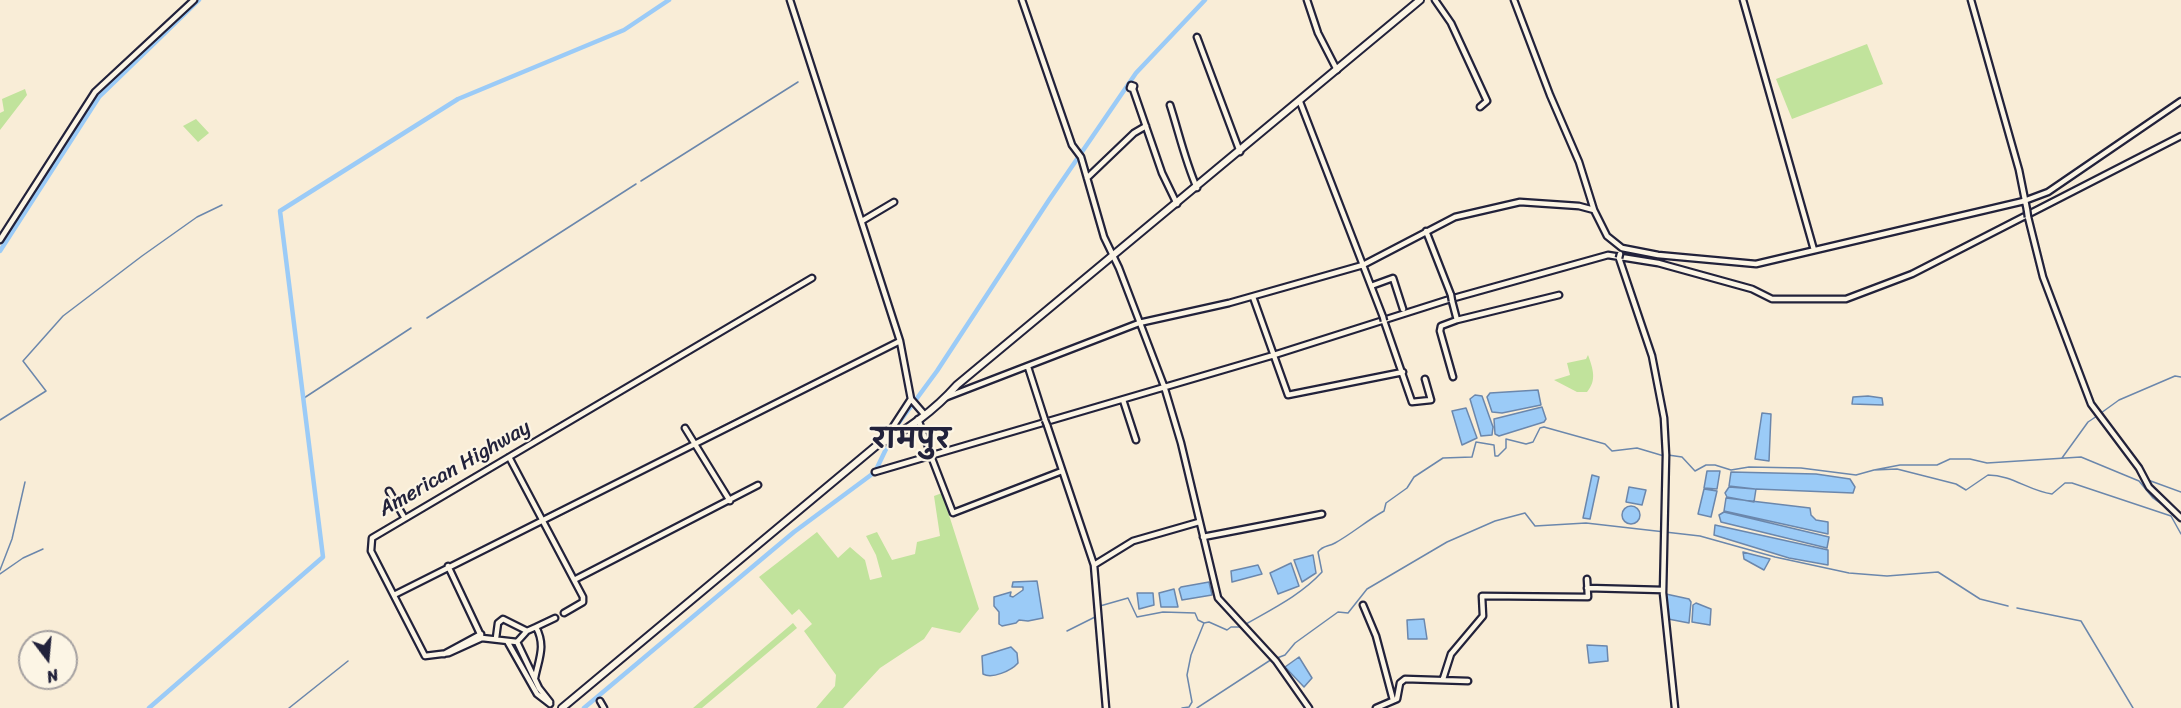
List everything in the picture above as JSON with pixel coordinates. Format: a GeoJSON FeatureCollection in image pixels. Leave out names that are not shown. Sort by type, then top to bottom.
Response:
{"type":"FeatureCollection","features":[{"type":"Feature","properties":{"kind":"main road"},"geometry":{"type":"LineString","coordinates":[[562,708],[885,442],[897,437],[946,398],[957,385],[1197,188],[1420,0]]}},
{"type":"Feature","properties":{"kind":"street"},"geometry":{"type":"LineString","coordinates":[[0,240],[95,92],[194,0]]}},
{"type":"Feature","properties":{"kind":"street"},"geometry":{"type":"LineString","coordinates":[[790,0],[900,341],[912,400],[924,414]]}},
{"type":"Feature","properties":{"kind":"street"},"geometry":{"type":"LineString","coordinates":[[1022,0],[1087,178],[1104,237],[1164,387],[1181,443],[1198,522],[1218,598],[1274,659],[1309,708]]}},
{"type":"Feature","properties":{"kind":"street"},"geometry":{"type":"LineString","coordinates":[[1307,0],[1317,33],[1337,70]]}},
{"type":"Feature","properties":{"kind":"street"},"geometry":{"type":"LineString","coordinates":[[1435,0],[1450,23],[1487,101],[1480,107]]}},
{"type":"Feature","properties":{"kind":"street"},"geometry":{"type":"LineString","coordinates":[[1514,0],[1550,95],[1579,162],[1594,210],[1607,236],[1622,248],[1658,255],[1756,264],[2024,201],[2048,192],[2181,101]]}},
{"type":"Feature","properties":{"kind":"street"},"geometry":{"type":"LineString","coordinates":[[1743,0],[1814,250]]}},
{"type":"Feature","properties":{"kind":"street"},"geometry":{"type":"LineString","coordinates":[[1971,0],[2019,170],[2024,201],[2043,277],[2091,404],[2139,468],[2149,487],[2181,518]]}},
{"type":"Feature","properties":{"kind":"street"},"geometry":{"type":"LineString","coordinates":[[1197,37],[1240,152]]}},
{"type":"Feature","properties":{"kind":"street"},"geometry":{"type":"LineString","coordinates":[[1133,89],[1177,204]]}},
{"type":"Feature","properties":{"kind":"street"},"geometry":{"type":"LineString","coordinates":[[1300,102],[1371,286],[1412,402],[1431,400],[1425,379]]}},
{"type":"Feature","properties":{"kind":"street"},"geometry":{"type":"LineString","coordinates":[[1170,105],[1185,159],[1197,188]]}},
{"type":"Feature","properties":{"kind":"street"},"geometry":{"type":"LineString","coordinates":[[1087,178],[1134,133],[1146,126]]}},
{"type":"Feature","properties":{"kind":"street"},"geometry":{"type":"LineString","coordinates":[[875,472],[1274,355],[1447,300],[1608,255],[1659,263],[1752,289],[1772,299],[1846,299],[1912,274],[2181,136]]}},
{"type":"Feature","properties":{"kind":"street"},"geometry":{"type":"LineString","coordinates":[[862,221],[894,202]]}},
{"type":"Feature","properties":{"kind":"street"},"geometry":{"type":"LineString","coordinates":[[946,398],[1139,323],[1253,297],[1363,265],[1455,217],[1520,202],[1579,206],[1594,210]]}},
{"type":"Feature","properties":{"kind":"street"},"geometry":{"type":"LineString","coordinates":[[1426,231],[1457,320]]}},
{"type":"Feature","properties":{"kind":"street"},"geometry":{"type":"LineString","coordinates":[[1622,248],[1619,256],[1652,356],[1664,418],[1666,456],[1663,590],[1675,708]]}},
{"type":"Feature","properties":{"kind":"street","name":"American Highway"},"geometry":{"type":"LineString","coordinates":[[517,642],[482,636],[444,654],[425,656],[371,551],[369,542],[376,534],[404,517],[812,278]]}},
{"type":"Feature","properties":{"kind":"street"},"geometry":{"type":"LineString","coordinates":[[1371,286],[1393,278],[1403,309]]}},
{"type":"Feature","properties":{"kind":"street"},"geometry":{"type":"LineString","coordinates":[[1453,377],[1440,331],[1441,326],[1559,295]]}},
{"type":"Feature","properties":{"kind":"street"},"geometry":{"type":"LineString","coordinates":[[1253,297],[1288,395],[1403,372]]}},
{"type":"Feature","properties":{"kind":"street"},"geometry":{"type":"LineString","coordinates":[[394,595],[900,341]]}},
{"type":"Feature","properties":{"kind":"street"},"geometry":{"type":"LineString","coordinates":[[1028,367],[1094,565],[1106,708]]}},
{"type":"Feature","properties":{"kind":"street"},"geometry":{"type":"LineString","coordinates":[[885,442],[912,400]]}},
{"type":"Feature","properties":{"kind":"street"},"geometry":{"type":"LineString","coordinates":[[1123,400],[1136,440]]}},
{"type":"Feature","properties":{"kind":"street"},"geometry":{"type":"LineString","coordinates":[[918,419],[952,513],[1062,471]]}},
{"type":"Feature","properties":{"kind":"street"},"geometry":{"type":"LineString","coordinates":[[685,428],[730,501]]}},
{"type":"Feature","properties":{"kind":"street"},"geometry":{"type":"LineString","coordinates":[[509,457],[584,602],[564,614]]}},
{"type":"Feature","properties":{"kind":"street"},"geometry":{"type":"LineString","coordinates":[[574,580],[758,485]]}},
{"type":"Feature","properties":{"kind":"street"},"geometry":{"type":"LineString","coordinates":[[389,491],[404,517]]}},
{"type":"Feature","properties":{"kind":"street"},"geometry":{"type":"LineString","coordinates":[[1203,537],[1322,514]]}},
{"type":"Feature","properties":{"kind":"street"},"geometry":{"type":"LineString","coordinates":[[1094,565],[1133,541],[1198,522]]}},
{"type":"Feature","properties":{"kind":"street"},"geometry":{"type":"LineString","coordinates":[[448,566],[482,636]]}},
{"type":"Feature","properties":{"kind":"street"},"geometry":{"type":"LineString","coordinates":[[1443,679],[1451,654],[1483,616],[1482,596],[1588,597],[1587,579]]}},
{"type":"Feature","properties":{"kind":"street"},"geometry":{"type":"LineString","coordinates":[[1587,588],[1663,590]]}},
{"type":"Feature","properties":{"kind":"street"},"geometry":{"type":"LineString","coordinates":[[1363,605],[1376,636],[1393,700]]}},
{"type":"Feature","properties":{"kind":"street"},"geometry":{"type":"LineString","coordinates":[[527,631],[503,619],[498,623],[499,639],[508,641],[537,693],[550,703],[543,694],[517,642],[527,631],[555,618]]}},
{"type":"Feature","properties":{"kind":"street"},"geometry":{"type":"LineString","coordinates":[[535,678],[543,643],[536,627]]}},
{"type":"Feature","properties":{"kind":"street"},"geometry":{"type":"LineString","coordinates":[[1376,708],[1397,699],[1400,683],[1405,679],[1468,681]]}},
{"type":"Feature","properties":{"kind":"street"},"geometry":{"type":"LineString","coordinates":[[600,701],[603,708]]}},
{"type":"Feature","properties":{"kind":"green space"},"geometry":{"type":"Polygon","coordinates":[[[1867,44],[1883,84],[1792,119],[1776,79],[1867,44]]]}},
{"type":"Feature","properties":{"kind":"green space"},"geometry":{"type":"Polygon","coordinates":[[[25,89],[27,95],[0,130],[0,113],[4,111],[2,99],[25,89]]]}},
{"type":"Feature","properties":{"kind":"green space"},"geometry":{"type":"Polygon","coordinates":[[[196,119],[209,133],[198,142],[183,126],[196,119]]]}},
{"type":"Feature","properties":{"kind":"green space"},"geometry":{"type":"Polygon","coordinates":[[[1588,355],[1593,370],[1593,379],[1587,392],[1577,392],[1554,380],[1570,375],[1567,363],[1586,359],[1588,355]]]}},
{"type":"Feature","properties":{"kind":"green space"},"geometry":{"type":"Polygon","coordinates":[[[942,493],[979,609],[960,633],[932,627],[924,639],[880,668],[843,708],[816,708],[835,686],[836,675],[804,631],[812,624],[799,609],[792,615],[759,577],[817,532],[838,558],[850,547],[865,560],[870,580],[882,577],[876,555],[866,536],[877,532],[892,560],[915,554],[917,542],[940,536],[934,496],[942,493]]]}},
{"type":"Feature","properties":{"kind":"green space"},"geometry":{"type":"Polygon","coordinates":[[[793,623],[797,628],[702,708],[693,708],[793,623]]]}},
{"type":"Feature","properties":{"kind":"water"},"geometry":{"type":"Polygon","coordinates":[[[1538,390],[1541,405],[1502,413],[1492,412],[1487,397],[1490,393],[1538,390]]]}},
{"type":"Feature","properties":{"kind":"water"},"geometry":{"type":"Polygon","coordinates":[[[1475,395],[1482,396],[1493,427],[1492,435],[1481,436],[1470,399],[1475,395]]]}},
{"type":"Feature","properties":{"kind":"water"},"geometry":{"type":"Polygon","coordinates":[[[1853,397],[1882,398],[1883,405],[1852,404],[1853,397]]]}},
{"type":"Feature","properties":{"kind":"water"},"geometry":{"type":"Polygon","coordinates":[[[1542,407],[1546,419],[1544,422],[1499,436],[1495,434],[1494,419],[1542,407]]]}},
{"type":"Feature","properties":{"kind":"water"},"geometry":{"type":"Polygon","coordinates":[[[1466,408],[1477,438],[1462,445],[1452,411],[1466,408]]]}},
{"type":"Feature","properties":{"kind":"water"},"geometry":{"type":"Polygon","coordinates":[[[1762,413],[1771,414],[1769,461],[1755,459],[1762,413]]]}},
{"type":"Feature","properties":{"kind":"water"},"geometry":{"type":"Polygon","coordinates":[[[1707,471],[1720,471],[1717,489],[1704,488],[1707,471]]]}},
{"type":"Feature","properties":{"kind":"water"},"geometry":{"type":"Polygon","coordinates":[[[1731,472],[1816,474],[1850,479],[1855,487],[1853,493],[1756,489],[1754,502],[1727,497],[1725,493],[1729,487],[1755,489],[1729,486],[1731,472]]]}},
{"type":"Feature","properties":{"kind":"water"},"geometry":{"type":"Polygon","coordinates":[[[1592,475],[1599,477],[1590,519],[1583,518],[1592,475]]]}},
{"type":"Feature","properties":{"kind":"water"},"geometry":{"type":"Polygon","coordinates":[[[1629,487],[1646,490],[1642,505],[1626,502],[1629,487]]]}},
{"type":"Feature","properties":{"kind":"water"},"geometry":{"type":"Polygon","coordinates":[[[1704,489],[1717,491],[1711,517],[1698,514],[1704,489]]]}},
{"type":"Feature","properties":{"kind":"water"},"geometry":{"type":"Polygon","coordinates":[[[1726,498],[1810,508],[1811,515],[1816,520],[1828,522],[1828,534],[1724,511],[1726,498]]]}},
{"type":"Feature","properties":{"kind":"water"},"geometry":{"type":"Polygon","coordinates":[[[1631,506],[1637,509],[1640,515],[1637,521],[1631,524],[1625,521],[1622,515],[1625,509],[1631,506]]]}},
{"type":"Feature","properties":{"kind":"water"},"geometry":{"type":"Polygon","coordinates":[[[1724,512],[1829,537],[1827,548],[1721,522],[1719,515],[1724,512]]]}},
{"type":"Feature","properties":{"kind":"water"},"geometry":{"type":"Polygon","coordinates":[[[1715,525],[1828,550],[1828,565],[1789,558],[1714,535],[1715,525]]]}},
{"type":"Feature","properties":{"kind":"water"},"geometry":{"type":"Polygon","coordinates":[[[1743,552],[1770,559],[1764,570],[1744,559],[1743,552]]]}},
{"type":"Feature","properties":{"kind":"water"},"geometry":{"type":"Polygon","coordinates":[[[1313,555],[1316,573],[1302,582],[1294,560],[1313,555]]]}},
{"type":"Feature","properties":{"kind":"water"},"geometry":{"type":"Polygon","coordinates":[[[1291,563],[1299,586],[1278,594],[1270,573],[1291,563]]]}},
{"type":"Feature","properties":{"kind":"water"},"geometry":{"type":"Polygon","coordinates":[[[1258,565],[1262,574],[1232,582],[1231,571],[1258,565]]]}},
{"type":"Feature","properties":{"kind":"water"},"geometry":{"type":"Polygon","coordinates":[[[1037,581],[1043,618],[1019,620],[1016,623],[1002,626],[999,624],[999,612],[994,606],[994,597],[1011,592],[1010,596],[1013,597],[1023,590],[1023,587],[1012,587],[1013,582],[1037,581]]]}},
{"type":"Feature","properties":{"kind":"water"},"geometry":{"type":"Polygon","coordinates":[[[1209,582],[1212,595],[1182,600],[1179,589],[1181,587],[1209,582]]]}},
{"type":"Feature","properties":{"kind":"water"},"geometry":{"type":"Polygon","coordinates":[[[1174,589],[1178,607],[1161,607],[1159,593],[1174,589]]]}},
{"type":"Feature","properties":{"kind":"water"},"geometry":{"type":"Polygon","coordinates":[[[1137,593],[1153,593],[1154,605],[1139,609],[1137,593]]]}},
{"type":"Feature","properties":{"kind":"water"},"geometry":{"type":"Polygon","coordinates":[[[1666,594],[1689,599],[1691,602],[1689,623],[1668,619],[1666,594]]]}},
{"type":"Feature","properties":{"kind":"water"},"geometry":{"type":"Polygon","coordinates":[[[1696,603],[1711,609],[1710,625],[1692,622],[1693,605],[1696,603]]]}},
{"type":"Feature","properties":{"kind":"water"},"geometry":{"type":"Polygon","coordinates":[[[1424,619],[1427,639],[1408,639],[1407,620],[1424,619]]]}},
{"type":"Feature","properties":{"kind":"water"},"geometry":{"type":"Polygon","coordinates":[[[1587,645],[1607,646],[1608,661],[1589,663],[1587,645]]]}},
{"type":"Feature","properties":{"kind":"water"},"geometry":{"type":"Polygon","coordinates":[[[1011,647],[1017,653],[1018,663],[1001,673],[991,676],[983,674],[982,656],[1011,647]]]}},
{"type":"Feature","properties":{"kind":"water"},"geometry":{"type":"Polygon","coordinates":[[[1299,657],[1312,678],[1304,687],[1285,667],[1299,657]]]}},
{"type":"Feature","properties":{"kind":"waterway"},"geometry":{"type":"LineString","coordinates":[[0,251],[99,97],[199,0]]}},
{"type":"Feature","properties":{"kind":"waterway"},"geometry":{"type":"LineString","coordinates":[[149,708],[323,557],[280,211],[458,99],[624,30],[669,0]]}},
{"type":"Feature","properties":{"kind":"waterway"},"geometry":{"type":"LineString","coordinates":[[584,708],[794,532],[875,472],[898,424],[937,371],[1049,200],[1136,73],[1205,0]]}},
{"type":"Feature","properties":{"kind":"waterway"},"geometry":{"type":"LineString","coordinates":[[641,181],[798,82]]}},
{"type":"Feature","properties":{"kind":"waterway"},"geometry":{"type":"LineString","coordinates":[[427,318],[636,184]]}},
{"type":"Feature","properties":{"kind":"waterway"},"geometry":{"type":"LineString","coordinates":[[0,420],[46,391],[23,361],[63,316],[197,217],[222,205]]}},
{"type":"Feature","properties":{"kind":"waterway"},"geometry":{"type":"LineString","coordinates":[[304,398],[411,328]]}},
{"type":"Feature","properties":{"kind":"waterway"},"geometry":{"type":"LineString","coordinates":[[2101,413],[2119,400],[2175,376],[2181,377]]}},
{"type":"Feature","properties":{"kind":"waterway"},"geometry":{"type":"LineString","coordinates":[[2062,458],[2088,422],[2097,416]]}},
{"type":"Feature","properties":{"kind":"waterway"},"geometry":{"type":"LineString","coordinates":[[1246,624],[1296,595],[1314,580],[1322,572],[1318,552],[1322,548],[1342,539],[1384,511],[1386,503],[1407,488],[1414,477],[1443,458],[1472,457],[1476,442],[1494,445],[1495,456],[1498,456],[1506,448],[1506,439],[1526,444],[1533,442],[1540,428],[1544,427],[1605,444],[1612,451],[1637,448],[1664,456]]}},
{"type":"Feature","properties":{"kind":"waterway"},"geometry":{"type":"LineString","coordinates":[[1668,455],[1682,457],[1695,471],[1706,465],[1731,470],[1749,467],[1801,468],[1856,475],[1874,470],[1897,469],[1956,484],[1966,490],[1988,475],[2005,478],[2052,494],[2065,483],[2072,483],[2171,516],[2181,534]]}},
{"type":"Feature","properties":{"kind":"waterway"},"geometry":{"type":"LineString","coordinates":[[1874,470],[1900,465],[1937,465],[1950,459],[1970,459],[1987,463],[2081,457],[2139,481],[2153,498],[2168,509]]}},
{"type":"Feature","properties":{"kind":"waterway"},"geometry":{"type":"LineString","coordinates":[[2148,480],[2181,492]]}},
{"type":"Feature","properties":{"kind":"waterway"},"geometry":{"type":"LineString","coordinates":[[0,570],[12,539],[25,482]]}},
{"type":"Feature","properties":{"kind":"waterway"},"geometry":{"type":"LineString","coordinates":[[1197,708],[1269,661],[1285,655],[1295,643],[1338,612],[1348,613],[1367,589],[1447,542],[1495,521],[1525,513],[1535,526],[1586,523],[1700,536],[1775,557],[1849,573],[1887,576],[1938,572],[1980,599],[2008,606]]}},
{"type":"Feature","properties":{"kind":"waterway"},"geometry":{"type":"LineString","coordinates":[[0,574],[23,558],[43,549]]}},
{"type":"Feature","properties":{"kind":"waterway"},"geometry":{"type":"LineString","coordinates":[[1100,606],[1128,598],[1137,617],[1163,612],[1195,613],[1198,620],[1204,623]]}},
{"type":"Feature","properties":{"kind":"waterway"},"geometry":{"type":"LineString","coordinates":[[2017,608],[2081,621],[2133,708]]}},
{"type":"Feature","properties":{"kind":"waterway"},"geometry":{"type":"LineString","coordinates":[[1067,631],[1095,617]]}},
{"type":"Feature","properties":{"kind":"waterway"},"geometry":{"type":"LineString","coordinates":[[1182,708],[1189,707],[1192,702],[1187,675],[1191,655],[1204,623],[1209,622],[1227,630],[1231,627],[1242,627]]}},
{"type":"Feature","properties":{"kind":"waterway"},"geometry":{"type":"LineString","coordinates":[[289,708],[348,661]]}},
{"type":"Feature","properties":{"kind":"district","name":"रामपुर"},"geometry":{"type":"Point","coordinates":[911,441]}}]}
